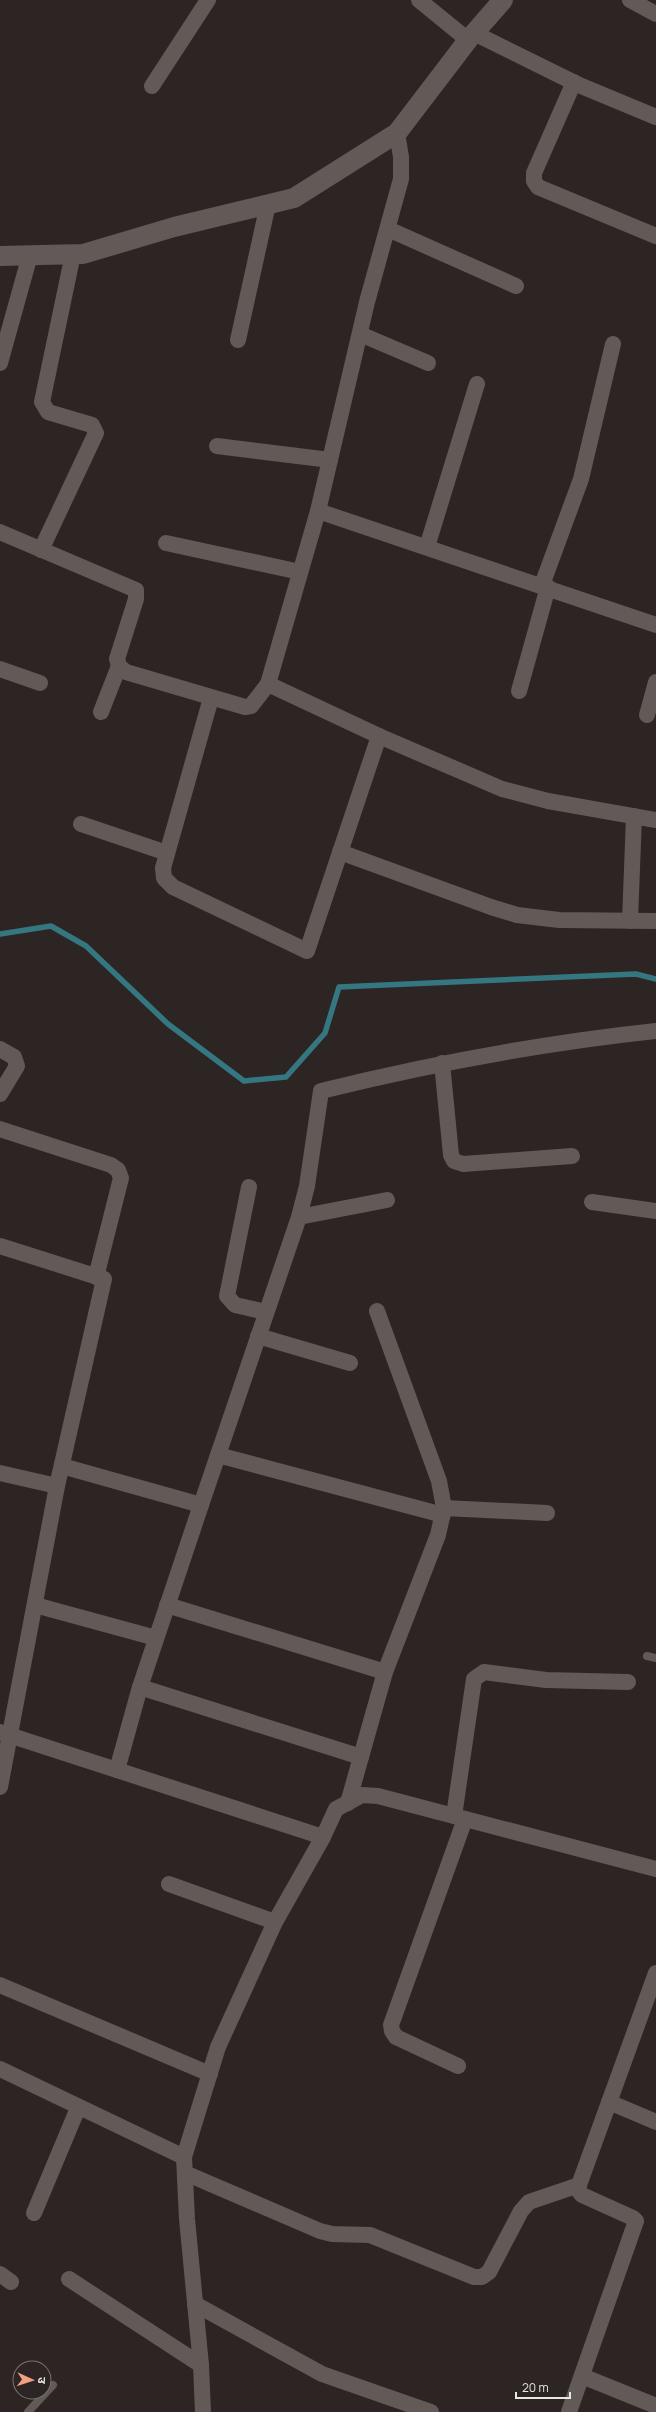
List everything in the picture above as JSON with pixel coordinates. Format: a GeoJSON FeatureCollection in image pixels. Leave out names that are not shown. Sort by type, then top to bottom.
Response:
{"type":"FeatureCollection","features":[{"type":"Feature","properties":{"kind":"street"},"geometry":{"type":"LineString","coordinates":[[152,86],[208,0]]}},
{"type":"Feature","properties":{"kind":"street"},"geometry":{"type":"LineString","coordinates":[[419,0],[471,37],[656,117]]}},
{"type":"Feature","properties":{"kind":"street"},"geometry":{"type":"LineString","coordinates":[[0,256],[83,254],[174,227],[294,198],[397,133],[471,37],[503,0]]}},
{"type":"Feature","properties":{"kind":"street"},"geometry":{"type":"LineString","coordinates":[[630,0],[656,14]]}},
{"type":"Feature","properties":{"kind":"street"},"geometry":{"type":"LineString","coordinates":[[574,82],[534,173],[534,181],[538,187],[656,236]]}},
{"type":"Feature","properties":{"kind":"street"},"geometry":{"type":"LineString","coordinates":[[119,666],[126,672],[245,707],[251,706],[268,684],[318,511],[360,334],[401,179],[401,157],[397,133]]}},
{"type":"Feature","properties":{"kind":"street"},"geometry":{"type":"LineString","coordinates":[[238,340],[268,204]]}},
{"type":"Feature","properties":{"kind":"street"},"geometry":{"type":"LineString","coordinates":[[388,229],[516,286]]}},
{"type":"Feature","properties":{"kind":"street"},"geometry":{"type":"LineString","coordinates":[[41,550],[96,433],[92,425],[48,412],[42,402],[73,254]]}},
{"type":"Feature","properties":{"kind":"street"},"geometry":{"type":"LineString","coordinates":[[0,363],[30,255]]}},
{"type":"Feature","properties":{"kind":"street"},"geometry":{"type":"LineString","coordinates":[[360,334],[428,363]]}},
{"type":"Feature","properties":{"kind":"street"},"geometry":{"type":"LineString","coordinates":[[519,691],[545,586],[581,480],[613,344]]}},
{"type":"Feature","properties":{"kind":"street"},"geometry":{"type":"LineString","coordinates":[[427,547],[477,384]]}},
{"type":"Feature","properties":{"kind":"street"},"geometry":{"type":"LineString","coordinates":[[217,446],[330,460]]}},
{"type":"Feature","properties":{"kind":"street"},"geometry":{"type":"LineString","coordinates":[[318,511],[545,586],[656,625]]}},
{"type":"Feature","properties":{"kind":"street"},"geometry":{"type":"LineString","coordinates":[[0,532],[136,590],[136,599],[118,659],[119,666],[102,712]]}},
{"type":"Feature","properties":{"kind":"street"},"geometry":{"type":"LineString","coordinates":[[166,543],[300,572]]}},
{"type":"Feature","properties":{"kind":"street"},"geometry":{"type":"LineString","coordinates":[[0,669],[40,683]]}},
{"type":"Feature","properties":{"kind":"street"},"geometry":{"type":"LineString","coordinates":[[647,715],[656,682]]}},
{"type":"Feature","properties":{"kind":"street"},"geometry":{"type":"LineString","coordinates":[[268,684],[379,736],[502,789],[548,801],[656,820]]}},
{"type":"Feature","properties":{"kind":"street"},"geometry":{"type":"LineString","coordinates":[[211,698],[163,868],[164,878],[173,887],[307,951],[379,736]]}},
{"type":"Feature","properties":{"kind":"street"},"geometry":{"type":"LineString","coordinates":[[630,921],[634,816]]}},
{"type":"Feature","properties":{"kind":"street"},"geometry":{"type":"LineString","coordinates":[[81,824],[167,853]]}},
{"type":"Feature","properties":{"kind":"street"},"geometry":{"type":"LineString","coordinates":[[340,852],[490,907],[517,915],[559,920],[656,921]]}},
{"type":"Feature","properties":{"kind":"street"},"geometry":{"type":"LineString","coordinates":[[117,1770],[140,1687],[156,1638],[299,1217],[307,1186],[321,1090],[442,1063],[602,1037],[656,1031]]}},
{"type":"Feature","properties":{"kind":"street"},"geometry":{"type":"LineString","coordinates":[[0,1049],[14,1057],[17,1066],[0,1094]]}},
{"type":"Feature","properties":{"kind":"street"},"geometry":{"type":"LineString","coordinates":[[442,1063],[451,1155],[454,1161],[463,1164],[572,1156]]}},
{"type":"Feature","properties":{"kind":"street"},"geometry":{"type":"LineString","coordinates":[[0,1129],[111,1165],[118,1170],[121,1178],[96,1277]]}},
{"type":"Feature","properties":{"kind":"street"},"geometry":{"type":"LineString","coordinates":[[249,1188],[227,1296],[235,1305],[266,1312]]}},
{"type":"Feature","properties":{"kind":"street"},"geometry":{"type":"LineString","coordinates":[[299,1217],[387,1200]]}},
{"type":"Feature","properties":{"kind":"street"},"geometry":{"type":"LineString","coordinates":[[592,1202],[656,1211]]}},
{"type":"Feature","properties":{"kind":"street"},"geometry":{"type":"LineString","coordinates":[[0,1246],[104,1279],[57,1486],[35,1605],[5,1734],[0,1787]]}},
{"type":"Feature","properties":{"kind":"street"},"geometry":{"type":"LineString","coordinates":[[348,1803],[385,1672],[438,1535],[444,1511],[439,1481],[377,1311]]}},
{"type":"Feature","properties":{"kind":"street"},"geometry":{"type":"LineString","coordinates":[[258,1336],[350,1363]]}},
{"type":"Feature","properties":{"kind":"street"},"geometry":{"type":"LineString","coordinates":[[218,1455],[444,1511],[547,1513]]}},
{"type":"Feature","properties":{"kind":"street"},"geometry":{"type":"LineString","coordinates":[[62,1466],[201,1505]]}},
{"type":"Feature","properties":{"kind":"street"},"geometry":{"type":"LineString","coordinates":[[0,1473],[57,1486]]}},
{"type":"Feature","properties":{"kind":"street"},"geometry":{"type":"LineString","coordinates":[[35,1605],[156,1638]]}},
{"type":"Feature","properties":{"kind":"street"},"geometry":{"type":"LineString","coordinates":[[168,1605],[385,1672]]}},
{"type":"Feature","properties":{"kind":"street"},"geometry":{"type":"LineString","coordinates":[[458,2066],[396,2037],[392,2031],[391,2025],[459,1817],[474,1679],[478,1674],[484,1672],[546,1680],[628,1682]]}},
{"type":"Feature","properties":{"kind":"street"},"geometry":{"type":"LineString","coordinates":[[140,1687],[360,1757]]}},
{"type":"Feature","properties":{"kind":"street"},"geometry":{"type":"LineString","coordinates":[[5,1734],[323,1837]]}},
{"type":"Feature","properties":{"kind":"street"},"geometry":{"type":"LineString","coordinates":[[203,2412],[201,2365],[187,2219],[184,2157],[218,2047],[276,1922],[323,1837],[336,1809],[362,1795],[378,1796],[656,1869]]}},
{"type":"Feature","properties":{"kind":"street"},"geometry":{"type":"LineString","coordinates":[[169,1884],[276,1922]]}},
{"type":"Feature","properties":{"kind":"street"},"geometry":{"type":"LineString","coordinates":[[569,2412],[636,2221],[633,2218],[582,2195],[578,2190],[578,2185],[609,2102],[650,2011],[656,1973]]}},
{"type":"Feature","properties":{"kind":"street"},"geometry":{"type":"LineString","coordinates":[[0,1985],[210,2074]]}},
{"type":"Feature","properties":{"kind":"street"},"geometry":{"type":"LineString","coordinates":[[0,2069],[78,2108],[184,2157]]}},
{"type":"Feature","properties":{"kind":"street"},"geometry":{"type":"LineString","coordinates":[[609,2102],[656,2122]]}},
{"type":"Feature","properties":{"kind":"street"},"geometry":{"type":"LineString","coordinates":[[34,2213],[78,2108]]}},
{"type":"Feature","properties":{"kind":"street"},"geometry":{"type":"LineString","coordinates":[[185,2173],[320,2232],[332,2234],[370,2235],[474,2277],[482,2277],[489,2272],[521,2211],[529,2202],[578,2185]]}},
{"type":"Feature","properties":{"kind":"street"},"geometry":{"type":"LineString","coordinates":[[69,2279],[201,2365]]}},
{"type":"Feature","properties":{"kind":"street"},"geometry":{"type":"LineString","coordinates":[[195,2304],[322,2374],[431,2412]]}},
{"type":"Feature","properties":{"kind":"street"},"geometry":{"type":"LineString","coordinates":[[582,2376],[656,2406]]}},
{"type":"Feature","properties":{"kind":"lane"},"geometry":{"type":"LineString","coordinates":[[646,1656],[656,1658]]}},
{"type":"Feature","properties":{"kind":"lane"},"geometry":{"type":"LineString","coordinates":[[28,2412],[53,2385]]}},
{"type":"Feature","properties":{"kind":"waterway"},"geometry":{"type":"LineString","coordinates":[[0,934],[51,926],[86,946],[168,1024],[244,1081],[286,1077],[325,1033],[339,987],[636,974],[656,979]]}}]}
